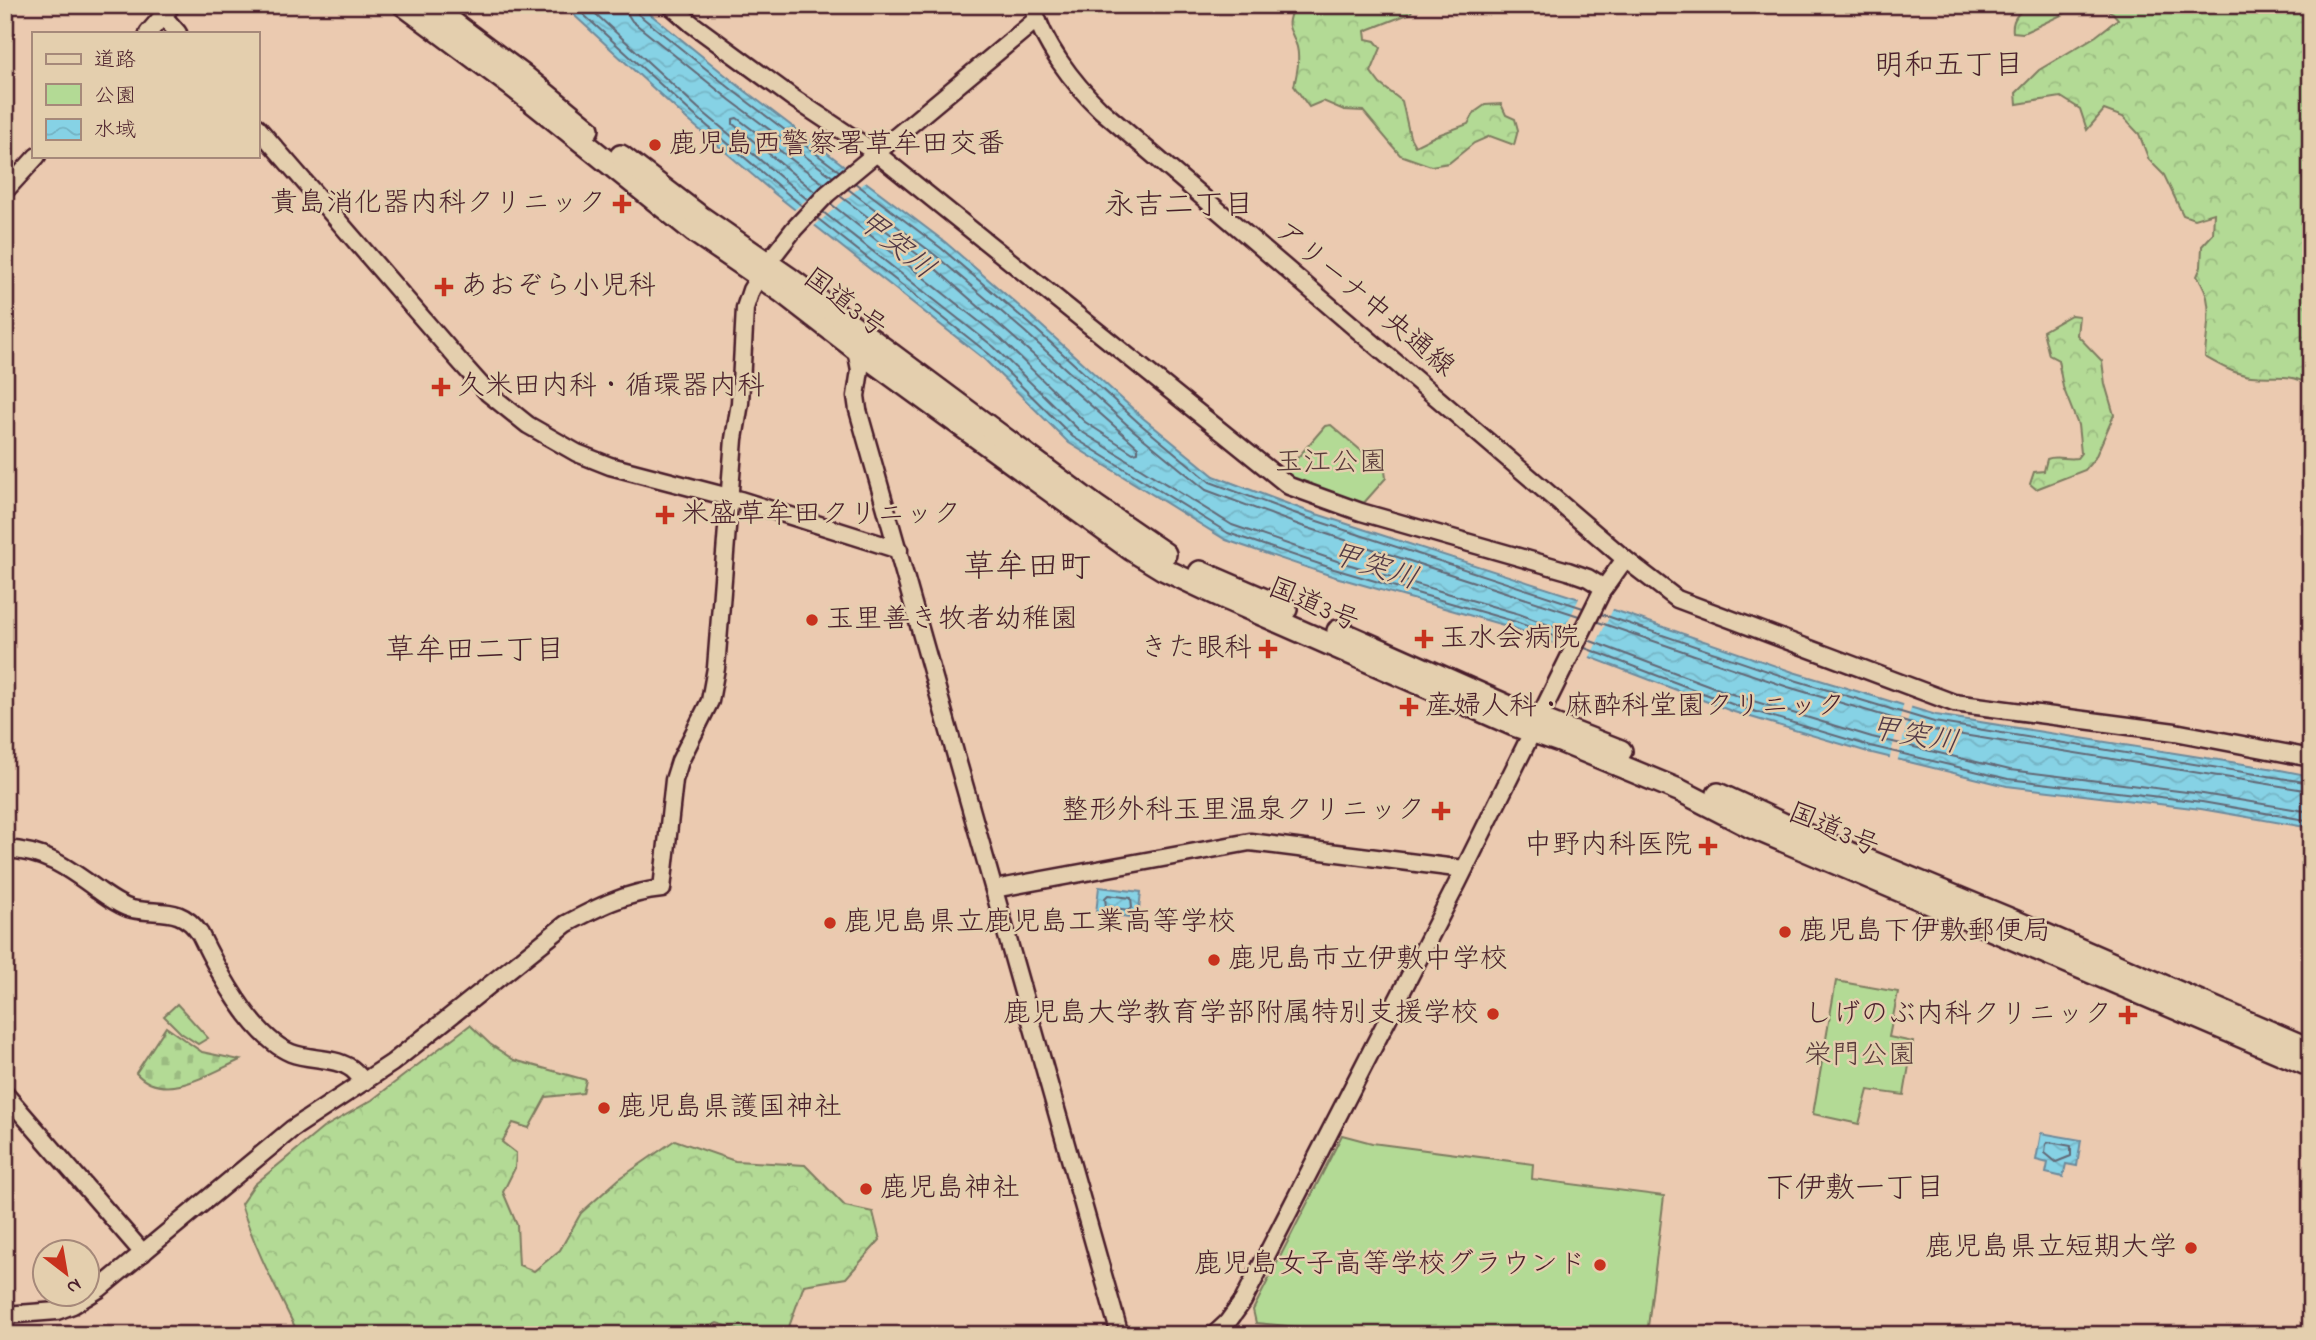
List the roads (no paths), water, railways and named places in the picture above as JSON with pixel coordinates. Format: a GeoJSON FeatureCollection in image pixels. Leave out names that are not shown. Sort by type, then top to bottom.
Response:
{"type":"FeatureCollection","features":[{"type":"Feature","properties":{"kind":"highway","name":"国道3号"},"geometry":{"type":"LineString","coordinates":[[404,5],[514,87],[695,232],[852,324],[1162,553],[1681,791],[1749,826],[2311,1066]]}},
{"type":"Feature","properties":{"kind":"highway","name":"国道3号"},"geometry":{"type":"LineString","coordinates":[[429,5],[525,77],[702,218],[856,349],[1092,522],[1163,569],[1229,600],[1536,725],[1642,760],[1813,838],[2311,1050]]}},
{"type":"Feature","properties":{"kind":"street"},"geometry":{"type":"LineString","coordinates":[[670,5],[1289,486],[1361,512],[1568,571],[1587,578],[1603,590]]}},
{"type":"Feature","properties":{"kind":"street"},"geometry":{"type":"LineString","coordinates":[[149,32],[167,11],[178,32]]}},
{"type":"Feature","properties":{"kind":"street"},"geometry":{"type":"LineString","coordinates":[[5,1315],[57,1311],[73,1305],[99,1289],[292,1129],[365,1082],[566,924],[642,890],[662,888],[674,780],[680,761],[710,701],[716,668],[734,439],[740,403],[745,308],[763,270],[794,229],[827,194],[1035,13]]}},
{"type":"Feature","properties":{"kind":"street","name":"アリーナ中央通線"},"geometry":{"type":"LineString","coordinates":[[1035,13],[1068,74],[1101,110],[1625,559],[1677,599],[1954,703],[2175,732],[2311,758]]}},
{"type":"Feature","properties":{"kind":"street"},"geometry":{"type":"LineString","coordinates":[[259,129],[488,393],[528,425],[577,453],[610,466],[730,498],[899,550]]}},
{"type":"Feature","properties":{"kind":"street"},"geometry":{"type":"LineString","coordinates":[[5,191],[35,158]]}},
{"type":"Feature","properties":{"kind":"street"},"geometry":{"type":"LineString","coordinates":[[852,324],[860,370],[856,396],[858,410],[1120,1335]]}},
{"type":"Feature","properties":{"kind":"street"},"geometry":{"type":"LineString","coordinates":[[1214,1335],[1227,1323],[1243,1301],[1603,590],[1625,559]]}},
{"type":"Feature","properties":{"kind":"street"},"geometry":{"type":"LineString","coordinates":[[994,889],[1250,842],[1464,869]]}},
{"type":"Feature","properties":{"kind":"street"},"geometry":{"type":"LineString","coordinates":[[5,849],[49,857],[131,909],[166,912],[185,919],[194,925],[200,934],[234,999],[274,1042],[291,1053],[350,1067],[365,1082]]}},
{"type":"Feature","properties":{"kind":"street"},"geometry":{"type":"LineString","coordinates":[[5,1094],[143,1253]]}},
{"type":"Feature","properties":{"kind":"water","name":"甲突川"},"geometry":{"type":"Polygon","coordinates":[[[563,5],[639,5],[740,87],[945,242],[1143,418],[1214,476],[1307,511],[1629,615],[1793,672],[1936,715],[2311,776],[2311,828],[2201,809],[2007,786],[1868,752],[1734,712],[1514,628],[1332,576],[1226,540],[1069,443],[984,359],[775,194],[688,120],[563,5]]]}},
{"type":"Feature","properties":{"kind":"water"},"geometry":{"type":"Polygon","coordinates":[[[1099,887],[1141,892],[1138,918],[1096,913],[1099,887]]]}},
{"type":"Feature","properties":{"kind":"water"},"geometry":{"type":"Polygon","coordinates":[[[2041,1133],[2081,1140],[2077,1166],[2066,1164],[2063,1177],[2046,1173],[2048,1163],[2036,1160],[2041,1133]]]}},
{"type":"Feature","properties":{"kind":"place","name":"鹿児島西警察署草牟田交番"},"geometry":{"type":"Point","coordinates":[655,145]}},
{"type":"Feature","properties":{"kind":"place","name":"貴島消化器内科クリニック"},"geometry":{"type":"Point","coordinates":[622,204]}},
{"type":"Feature","properties":{"kind":"place","name":"あおぞら小児科"},"geometry":{"type":"Point","coordinates":[444,287]}},
{"type":"Feature","properties":{"kind":"place","name":"久米田内科・循環器内科"},"geometry":{"type":"Point","coordinates":[441,387]}},
{"type":"Feature","properties":{"kind":"place","name":"米盛草牟田クリニック"},"geometry":{"type":"Point","coordinates":[665,515]}},
{"type":"Feature","properties":{"kind":"place","name":"玉里善き牧者幼稚園"},"geometry":{"type":"Point","coordinates":[812,620]}},
{"type":"Feature","properties":{"kind":"place","name":"玉水会病院"},"geometry":{"type":"Point","coordinates":[1424,639]}},
{"type":"Feature","properties":{"kind":"place","name":"きた眼科"},"geometry":{"type":"Point","coordinates":[1268,649]}},
{"type":"Feature","properties":{"kind":"place","name":"産婦人科・麻酔科堂園クリニック"},"geometry":{"type":"Point","coordinates":[1409,707]}},
{"type":"Feature","properties":{"kind":"place","name":"整形外科玉里温泉クリニック"},"geometry":{"type":"Point","coordinates":[1441,811]}},
{"type":"Feature","properties":{"kind":"place","name":"中野内科医院"},"geometry":{"type":"Point","coordinates":[1708,846]}},
{"type":"Feature","properties":{"kind":"place","name":"鹿児島県立鹿児島工業高等学校"},"geometry":{"type":"Point","coordinates":[830,923]}},
{"type":"Feature","properties":{"kind":"place","name":"鹿児島下伊敷郵便局"},"geometry":{"type":"Point","coordinates":[1785,932]}},
{"type":"Feature","properties":{"kind":"place","name":"鹿児島市立伊敷中学校"},"geometry":{"type":"Point","coordinates":[1214,960]}},
{"type":"Feature","properties":{"kind":"place","name":"鹿児島大学教育学部附属特別支援学校"},"geometry":{"type":"Point","coordinates":[1493,1014]}},
{"type":"Feature","properties":{"kind":"place","name":"しげのぶ内科クリニック"},"geometry":{"type":"Point","coordinates":[2128,1015]}},
{"type":"Feature","properties":{"kind":"place","name":"鹿児島県護国神社"},"geometry":{"type":"Point","coordinates":[604,1108]}},
{"type":"Feature","properties":{"kind":"place","name":"鹿児島神社"},"geometry":{"type":"Point","coordinates":[866,1189]}},
{"type":"Feature","properties":{"kind":"place","name":"鹿児島県立短期大学"},"geometry":{"type":"Point","coordinates":[2191,1248]}},
{"type":"Feature","properties":{"kind":"place","name":"鹿児島女子高等学校グラウンド"},"geometry":{"type":"Point","coordinates":[1600,1265]}},
{"type":"Feature","properties":{"kind":"district","name":"明和五丁目"},"geometry":{"type":"Point","coordinates":[1949,67]}},
{"type":"Feature","properties":{"kind":"district","name":"永吉二丁目"},"geometry":{"type":"Point","coordinates":[1179,207]}},
{"type":"Feature","properties":{"kind":"district","name":"草牟田町"},"geometry":{"type":"Point","coordinates":[1027,568]}},
{"type":"Feature","properties":{"kind":"district","name":"草牟田二丁目"},"geometry":{"type":"Point","coordinates":[475,652]}},
{"type":"Feature","properties":{"kind":"district","name":"下伊敷一丁目"},"geometry":{"type":"Point","coordinates":[1855,1190]}},
{"type":"Feature","properties":{"kind":"park label","name":"玉江公園"},"geometry":{"type":"Point","coordinates":[1331,463]}},
{"type":"Feature","properties":{"kind":"park label","name":"栄門公園"},"geometry":{"type":"Point","coordinates":[1860,1056]}}]}
